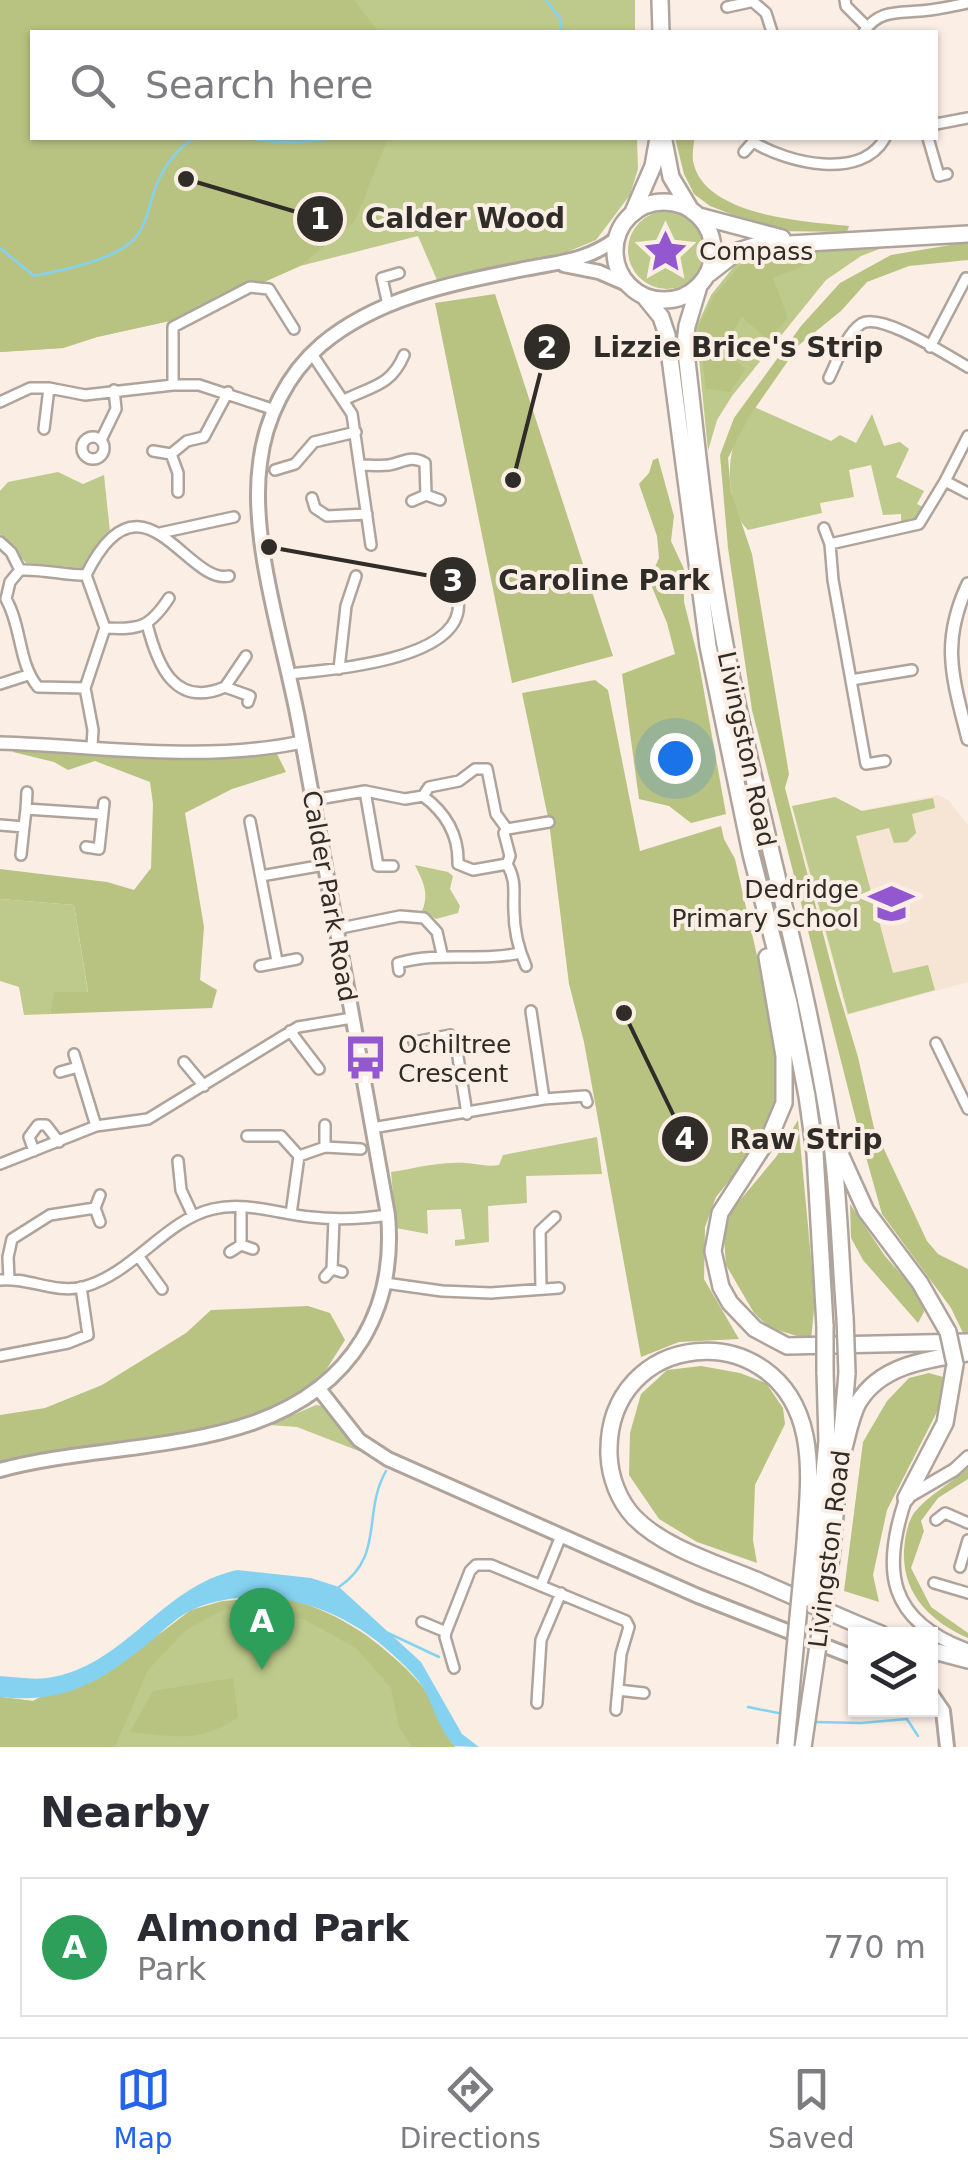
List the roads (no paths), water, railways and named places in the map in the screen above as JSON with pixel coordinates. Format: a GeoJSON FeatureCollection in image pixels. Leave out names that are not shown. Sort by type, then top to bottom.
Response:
{"type":"FeatureCollection","features":[{"type":"Feature","properties":{"kind":"main road"},"geometry":{"type":"LineString","coordinates":[[660,0],[661,30]]}},
{"type":"Feature","properties":{"kind":"main road"},"geometry":{"type":"LineString","coordinates":[[628,285],[616,263],[616,239],[633,212],[660,140]]}},
{"type":"Feature","properties":{"kind":"main road"},"geometry":{"type":"LineString","coordinates":[[661,140],[670,177],[712,235],[714,250],[702,283]]}},
{"type":"Feature","properties":{"kind":"main road"},"geometry":{"type":"LineString","coordinates":[[633,212],[656,202],[674,202],[770,236],[816,242]]}},
{"type":"Feature","properties":{"kind":"main road"},"geometry":{"type":"LineString","coordinates":[[556,264],[599,272],[644,296],[673,300],[702,283],[738,250],[754,246],[968,234]]}},
{"type":"Feature","properties":{"kind":"main road","name":"Calder Park Road"},"geometry":{"type":"LineString","coordinates":[[0,1470],[239,1428],[279,1414],[338,1375],[373,1321],[386,1283],[388,1215],[258,503],[260,464],[274,410],[292,378],[312,354],[347,326],[388,304],[455,284],[595,254],[616,239]]}},
{"type":"Feature","properties":{"kind":"main road","name":"Livingston Road"},"geometry":{"type":"LineString","coordinates":[[702,283],[685,344],[724,640],[767,846],[786,912],[830,1130],[847,1372],[842,1455],[818,1547]]}},
{"type":"Feature","properties":{"kind":"main road","name":"Livingston Road"},"geometry":{"type":"LineString","coordinates":[[644,296],[661,317],[667,336],[708,646],[751,854],[792,1018],[815,1153],[825,1326],[826,1440],[803,1747]]}},
{"type":"Feature","properties":{"kind":"main road"},"geometry":{"type":"LineString","coordinates":[[751,854],[786,1086],[772,1134],[720,1213],[713,1252],[714,1270],[721,1287],[741,1316],[787,1346],[968,1342]]}},
{"type":"Feature","properties":{"kind":"main road"},"geometry":{"type":"LineString","coordinates":[[830,1130],[866,1211],[920,1283],[962,1358],[944,1422],[906,1498]]}},
{"type":"Feature","properties":{"kind":"main road"},"geometry":{"type":"LineString","coordinates":[[785,1746],[818,1547],[806,1436],[791,1396],[782,1383],[755,1363],[726,1352],[702,1350],[679,1354],[640,1374],[616,1409],[609,1429],[609,1466],[621,1500],[635,1518],[654,1534],[709,1560],[866,1627]]}},
{"type":"Feature","properties":{"kind":"main road"},"geometry":{"type":"LineString","coordinates":[[842,1455],[856,1406],[870,1386],[908,1364],[962,1358]]}},
{"type":"Feature","properties":{"kind":"main road"},"geometry":{"type":"LineString","coordinates":[[319,1389],[351,1431],[377,1453],[711,1601],[848,1655]]}},
{"type":"Feature","properties":{"kind":"main road"},"geometry":{"type":"LineString","coordinates":[[938,1652],[968,1660]]}},
{"type":"Feature","properties":{"kind":"main road"},"geometry":{"type":"LineString","coordinates":[[938,1705],[946,1725],[947,1747]]}},
{"type":"Feature","properties":{"kind":"street"},"geometry":{"type":"LineString","coordinates":[[845,0],[866,30],[888,13],[968,3]]}},
{"type":"Feature","properties":{"kind":"street"},"geometry":{"type":"LineString","coordinates":[[727,7],[751,1],[766,13],[771,30]]}},
{"type":"Feature","properties":{"kind":"street"},"geometry":{"type":"LineString","coordinates":[[938,124],[968,118]]}},
{"type":"Feature","properties":{"kind":"street"},"geometry":{"type":"LineString","coordinates":[[744,152],[752,140],[786,158],[808,164],[860,160],[879,148],[884,140]]}},
{"type":"Feature","properties":{"kind":"street"},"geometry":{"type":"LineString","coordinates":[[929,140],[939,177]]}},
{"type":"Feature","properties":{"kind":"street"},"geometry":{"type":"LineString","coordinates":[[388,304],[378,275],[399,273]]}},
{"type":"Feature","properties":{"kind":"street"},"geometry":{"type":"LineString","coordinates":[[930,346],[966,278]]}},
{"type":"Feature","properties":{"kind":"street"},"geometry":{"type":"LineString","coordinates":[[173,384],[173,328],[250,287],[268,289],[294,328]]}},
{"type":"Feature","properties":{"kind":"street"},"geometry":{"type":"LineString","coordinates":[[829,378],[859,325],[869,321],[883,322],[968,367]]}},
{"type":"Feature","properties":{"kind":"street"},"geometry":{"type":"LineString","coordinates":[[312,354],[344,400],[356,432],[371,545]]}},
{"type":"Feature","properties":{"kind":"street"},"geometry":{"type":"LineString","coordinates":[[344,400],[383,383],[396,373],[404,355]]}},
{"type":"Feature","properties":{"kind":"street"},"geometry":{"type":"LineString","coordinates":[[396,373],[408,382]]}},
{"type":"Feature","properties":{"kind":"street"},"geometry":{"type":"LineString","coordinates":[[0,402],[30,388],[84,395],[173,384],[228,392],[274,410]]}},
{"type":"Feature","properties":{"kind":"street"},"geometry":{"type":"LineString","coordinates":[[44,428],[48,388]]}},
{"type":"Feature","properties":{"kind":"street"},"geometry":{"type":"LineString","coordinates":[[101,440],[116,408],[114,390]]}},
{"type":"Feature","properties":{"kind":"street"},"geometry":{"type":"LineString","coordinates":[[153,451],[171,454],[187,441],[204,438],[228,392]]}},
{"type":"Feature","properties":{"kind":"street"},"geometry":{"type":"LineString","coordinates":[[275,470],[294,464],[314,442],[356,432]]}},
{"type":"Feature","properties":{"kind":"street"},"geometry":{"type":"LineString","coordinates":[[830,544],[920,524],[968,436]]}},
{"type":"Feature","properties":{"kind":"street"},"geometry":{"type":"LineString","coordinates":[[306,449],[317,458]]}},
{"type":"Feature","properties":{"kind":"street"},"geometry":{"type":"LineString","coordinates":[[171,454],[178,473],[178,492]]}},
{"type":"Feature","properties":{"kind":"street"},"geometry":{"type":"LineString","coordinates":[[361,465],[388,465],[418,458],[425,463],[428,473],[426,495]]}},
{"type":"Feature","properties":{"kind":"street"},"geometry":{"type":"LineString","coordinates":[[945,481],[968,493]]}},
{"type":"Feature","properties":{"kind":"street"},"geometry":{"type":"LineString","coordinates":[[412,501],[426,495],[440,500]]}},
{"type":"Feature","properties":{"kind":"street"},"geometry":{"type":"LineString","coordinates":[[312,498],[315,508],[327,516],[367,514]]}},
{"type":"Feature","properties":{"kind":"street"},"geometry":{"type":"LineString","coordinates":[[86,575],[106,542],[124,529],[160,533],[234,518]]}},
{"type":"Feature","properties":{"kind":"street"},"geometry":{"type":"LineString","coordinates":[[824,528],[830,544],[866,764]]}},
{"type":"Feature","properties":{"kind":"street"},"geometry":{"type":"LineString","coordinates":[[160,533],[216,576],[229,576]]}},
{"type":"Feature","properties":{"kind":"street"},"geometry":{"type":"LineString","coordinates":[[0,542],[11,552],[20,570]]}},
{"type":"Feature","properties":{"kind":"street"},"geometry":{"type":"LineString","coordinates":[[288,674],[377,662],[446,635],[458,612],[447,563]]}},
{"type":"Feature","properties":{"kind":"street"},"geometry":{"type":"LineString","coordinates":[[85,688],[40,689],[28,676],[15,615],[6,599],[10,582],[20,570],[56,569],[65,575],[86,575]]}},
{"type":"Feature","properties":{"kind":"street"},"geometry":{"type":"LineString","coordinates":[[86,575],[106,628],[85,688],[94,730],[92,746]]}},
{"type":"Feature","properties":{"kind":"street"},"geometry":{"type":"LineString","coordinates":[[339,668],[356,576]]}},
{"type":"Feature","properties":{"kind":"street"},"geometry":{"type":"LineString","coordinates":[[968,584],[949,641],[950,668],[968,739]]}},
{"type":"Feature","properties":{"kind":"street"},"geometry":{"type":"LineString","coordinates":[[351,592],[363,595]]}},
{"type":"Feature","properties":{"kind":"street"},"geometry":{"type":"LineString","coordinates":[[106,628],[131,629],[147,624],[170,598]]}},
{"type":"Feature","properties":{"kind":"street"},"geometry":{"type":"LineString","coordinates":[[147,624],[156,661],[168,680],[198,693],[225,687],[250,696],[248,702]]}},
{"type":"Feature","properties":{"kind":"street"},"geometry":{"type":"LineString","coordinates":[[225,687],[246,656]]}},
{"type":"Feature","properties":{"kind":"street"},"geometry":{"type":"LineString","coordinates":[[851,680],[912,670]]}},
{"type":"Feature","properties":{"kind":"street"},"geometry":{"type":"LineString","coordinates":[[0,684],[28,676]]}},
{"type":"Feature","properties":{"kind":"street"},"geometry":{"type":"LineString","coordinates":[[0,743],[200,753],[252,752],[302,742]]}},
{"type":"Feature","properties":{"kind":"street"},"geometry":{"type":"LineString","coordinates":[[313,800],[365,791],[405,800],[423,796],[429,787],[458,781],[486,768],[493,759]]}},
{"type":"Feature","properties":{"kind":"street"},"geometry":{"type":"LineString","coordinates":[[854,766],[886,761]]}},
{"type":"Feature","properties":{"kind":"street"},"geometry":{"type":"LineString","coordinates":[[486,768],[496,814],[506,828]]}},
{"type":"Feature","properties":{"kind":"street"},"geometry":{"type":"LineString","coordinates":[[365,791],[378,866],[393,866]]}},
{"type":"Feature","properties":{"kind":"street"},"geometry":{"type":"LineString","coordinates":[[22,855],[27,792]]}},
{"type":"Feature","properties":{"kind":"street"},"geometry":{"type":"LineString","coordinates":[[423,796],[450,825],[458,840],[458,864],[473,870],[507,864]]}},
{"type":"Feature","properties":{"kind":"street"},"geometry":{"type":"LineString","coordinates":[[26,809],[103,808],[99,849],[86,848]]}},
{"type":"Feature","properties":{"kind":"street"},"geometry":{"type":"LineString","coordinates":[[250,821],[277,961]]}},
{"type":"Feature","properties":{"kind":"street"},"geometry":{"type":"LineString","coordinates":[[506,828],[548,822]]}},
{"type":"Feature","properties":{"kind":"street"},"geometry":{"type":"LineString","coordinates":[[0,825],[24,827]]}},
{"type":"Feature","properties":{"kind":"street"},"geometry":{"type":"LineString","coordinates":[[506,828],[510,856],[507,864],[516,890],[513,909],[526,966]]}},
{"type":"Feature","properties":{"kind":"street"},"geometry":{"type":"LineString","coordinates":[[261,876],[324,865]]}},
{"type":"Feature","properties":{"kind":"street"},"geometry":{"type":"LineString","coordinates":[[336,929],[400,916],[424,918],[437,932],[442,954]]}},
{"type":"Feature","properties":{"kind":"street"},"geometry":{"type":"LineString","coordinates":[[397,964],[442,954],[492,959],[520,953]]}},
{"type":"Feature","properties":{"kind":"street"},"geometry":{"type":"LineString","coordinates":[[260,966],[298,960]]}},
{"type":"Feature","properties":{"kind":"street"},"geometry":{"type":"LineString","coordinates":[[531,1010],[544,1099]]}},
{"type":"Feature","properties":{"kind":"street"},"geometry":{"type":"LineString","coordinates":[[0,1164],[96,1126],[148,1120],[290,1031],[312,1022],[352,1018]]}},
{"type":"Feature","properties":{"kind":"street"},"geometry":{"type":"LineString","coordinates":[[290,1031],[319,1069]]}},
{"type":"Feature","properties":{"kind":"street"},"geometry":{"type":"LineString","coordinates":[[414,1042],[455,1038],[467,1114]]}},
{"type":"Feature","properties":{"kind":"street"},"geometry":{"type":"LineString","coordinates":[[936,1043],[968,1109]]}},
{"type":"Feature","properties":{"kind":"street"},"geometry":{"type":"LineString","coordinates":[[74,1054],[96,1126]]}},
{"type":"Feature","properties":{"kind":"street"},"geometry":{"type":"LineString","coordinates":[[184,1062],[204,1086]]}},
{"type":"Feature","properties":{"kind":"street"},"geometry":{"type":"LineString","coordinates":[[60,1072],[78,1067]]}},
{"type":"Feature","properties":{"kind":"street"},"geometry":{"type":"LineString","coordinates":[[957,1085],[968,1080]]}},
{"type":"Feature","properties":{"kind":"street"},"geometry":{"type":"LineString","coordinates":[[372,1128],[544,1099],[585,1096],[587,1102]]}},
{"type":"Feature","properties":{"kind":"street"},"geometry":{"type":"LineString","coordinates":[[34,1151],[30,1138],[32,1129],[38,1125],[46,1125],[58,1142]]}},
{"type":"Feature","properties":{"kind":"street"},"geometry":{"type":"LineString","coordinates":[[325,1147],[326,1125]]}},
{"type":"Feature","properties":{"kind":"street"},"geometry":{"type":"LineString","coordinates":[[246,1136],[283,1130],[298,1156],[290,1214]]}},
{"type":"Feature","properties":{"kind":"street"},"geometry":{"type":"LineString","coordinates":[[298,1156],[325,1147],[361,1149]]}},
{"type":"Feature","properties":{"kind":"street"},"geometry":{"type":"LineString","coordinates":[[178,1161],[178,1175],[193,1216]]}},
{"type":"Feature","properties":{"kind":"street"},"geometry":{"type":"LineString","coordinates":[[166,1174],[178,1175]]}},
{"type":"Feature","properties":{"kind":"street"},"geometry":{"type":"LineString","coordinates":[[100,1195],[96,1208],[100,1222]]}},
{"type":"Feature","properties":{"kind":"street"},"geometry":{"type":"LineString","coordinates":[[96,1208],[50,1215],[12,1239],[4,1280],[47,1288],[81,1287],[118,1272],[193,1216],[208,1210],[241,1207],[334,1219],[388,1215]]}},
{"type":"Feature","properties":{"kind":"street"},"geometry":{"type":"LineString","coordinates":[[241,1207],[242,1246]]}},
{"type":"Feature","properties":{"kind":"street"},"geometry":{"type":"LineString","coordinates":[[541,1289],[540,1231],[556,1218]]}},
{"type":"Feature","properties":{"kind":"street"},"geometry":{"type":"LineString","coordinates":[[333,1272],[334,1219]]}},
{"type":"Feature","properties":{"kind":"street"},"geometry":{"type":"LineString","coordinates":[[230,1252],[242,1246],[253,1249]]}},
{"type":"Feature","properties":{"kind":"street"},"geometry":{"type":"LineString","coordinates":[[138,1257],[162,1289]]}},
{"type":"Feature","properties":{"kind":"street"},"geometry":{"type":"LineString","coordinates":[[386,1283],[477,1292],[559,1288]]}},
{"type":"Feature","properties":{"kind":"street"},"geometry":{"type":"LineString","coordinates":[[81,1287],[88,1335]]}},
{"type":"Feature","properties":{"kind":"street"},"geometry":{"type":"LineString","coordinates":[[4,1359],[88,1335],[99,1337]]}},
{"type":"Feature","properties":{"kind":"street"},"geometry":{"type":"LineString","coordinates":[[968,1457],[954,1470],[906,1498],[892,1545],[896,1586],[920,1624],[938,1638],[968,1650]]}},
{"type":"Feature","properties":{"kind":"street"},"geometry":{"type":"LineString","coordinates":[[944,1500],[945,1512]]}},
{"type":"Feature","properties":{"kind":"street"},"geometry":{"type":"LineString","coordinates":[[936,1520],[945,1512]]}},
{"type":"Feature","properties":{"kind":"street"},"geometry":{"type":"LineString","coordinates":[[945,1512],[968,1523]]}},
{"type":"Feature","properties":{"kind":"street"},"geometry":{"type":"LineString","coordinates":[[541,1585],[562,1536]]}},
{"type":"Feature","properties":{"kind":"street"},"geometry":{"type":"LineString","coordinates":[[960,1568],[968,1540]]}},
{"type":"Feature","properties":{"kind":"street"},"geometry":{"type":"LineString","coordinates":[[454,1668],[446,1632],[470,1571],[476,1565],[491,1564],[626,1621],[629,1626],[621,1654],[616,1710]]}},
{"type":"Feature","properties":{"kind":"street"},"geometry":{"type":"LineString","coordinates":[[934,1583],[968,1593]]}},
{"type":"Feature","properties":{"kind":"street"},"geometry":{"type":"LineString","coordinates":[[537,1703],[541,1640],[561,1593]]}},
{"type":"Feature","properties":{"kind":"street"},"geometry":{"type":"LineString","coordinates":[[422,1622],[446,1632]]}},
{"type":"Feature","properties":{"kind":"street"},"geometry":{"type":"LineString","coordinates":[[618,1690],[644,1693]]}},
{"type":"Feature","properties":{"kind":"water"},"geometry":{"type":"Polygon","coordinates":[[[237,1570],[311,1578],[339,1587],[421,1662],[462,1734],[479,1747],[454,1746],[419,1682],[370,1636],[324,1611],[273,1598],[246,1597],[194,1609],[116,1668],[82,1687],[45,1697],[0,1697],[0,1676],[41,1679],[74,1671],[99,1659],[186,1592],[237,1570]]]}},
{"type":"Feature","properties":{"kind":"waterway"},"geometry":{"type":"LineString","coordinates":[[546,0],[560,18],[562,30]]}},
{"type":"Feature","properties":{"kind":"waterway"},"geometry":{"type":"LineString","coordinates":[[0,248],[34,276],[120,250],[141,229],[166,167],[192,140]]}},
{"type":"Feature","properties":{"kind":"waterway"},"geometry":{"type":"LineString","coordinates":[[262,140],[318,140]]}},
{"type":"Feature","properties":{"kind":"waterway"},"geometry":{"type":"LineString","coordinates":[[339,1587],[353,1575],[368,1548],[375,1502],[386,1471]]}},
{"type":"Feature","properties":{"kind":"waterway"},"geometry":{"type":"LineString","coordinates":[[388,1633],[439,1657]]}},
{"type":"Feature","properties":{"kind":"waterway"},"geometry":{"type":"LineString","coordinates":[[748,1707],[783,1714]]}},
{"type":"Feature","properties":{"kind":"waterway"},"geometry":{"type":"LineString","coordinates":[[815,1722],[907,1719],[918,1736]]}},
{"type":"Feature","properties":{"kind":"place","name":"Calder Wood"},"geometry":{"type":"Point","coordinates":[186,179]}},
{"type":"Feature","properties":{"kind":"place","name":"Compass"},"geometry":{"type":"Point","coordinates":[666,251]}},
{"type":"Feature","properties":{"kind":"place","name":"Lizzie Brice's Strip"},"geometry":{"type":"Point","coordinates":[513,480]}},
{"type":"Feature","properties":{"kind":"place","name":"Caroline Park"},"geometry":{"type":"Point","coordinates":[269,547]}},
{"type":"Feature","properties":{"kind":"place","name":"Dedridge Primary School"},"geometry":{"type":"Point","coordinates":[892,903]}},
{"type":"Feature","properties":{"kind":"place","name":"Raw Strip"},"geometry":{"type":"Point","coordinates":[624,1013]}},
{"type":"Feature","properties":{"kind":"place","name":"Ochiltree Crescent"},"geometry":{"type":"Point","coordinates":[365,1058]}},
{"type":"Feature","properties":{"kind":"place","name":"Almond Park"},"geometry":{"type":"Point","coordinates":[262,1670]}}]}
